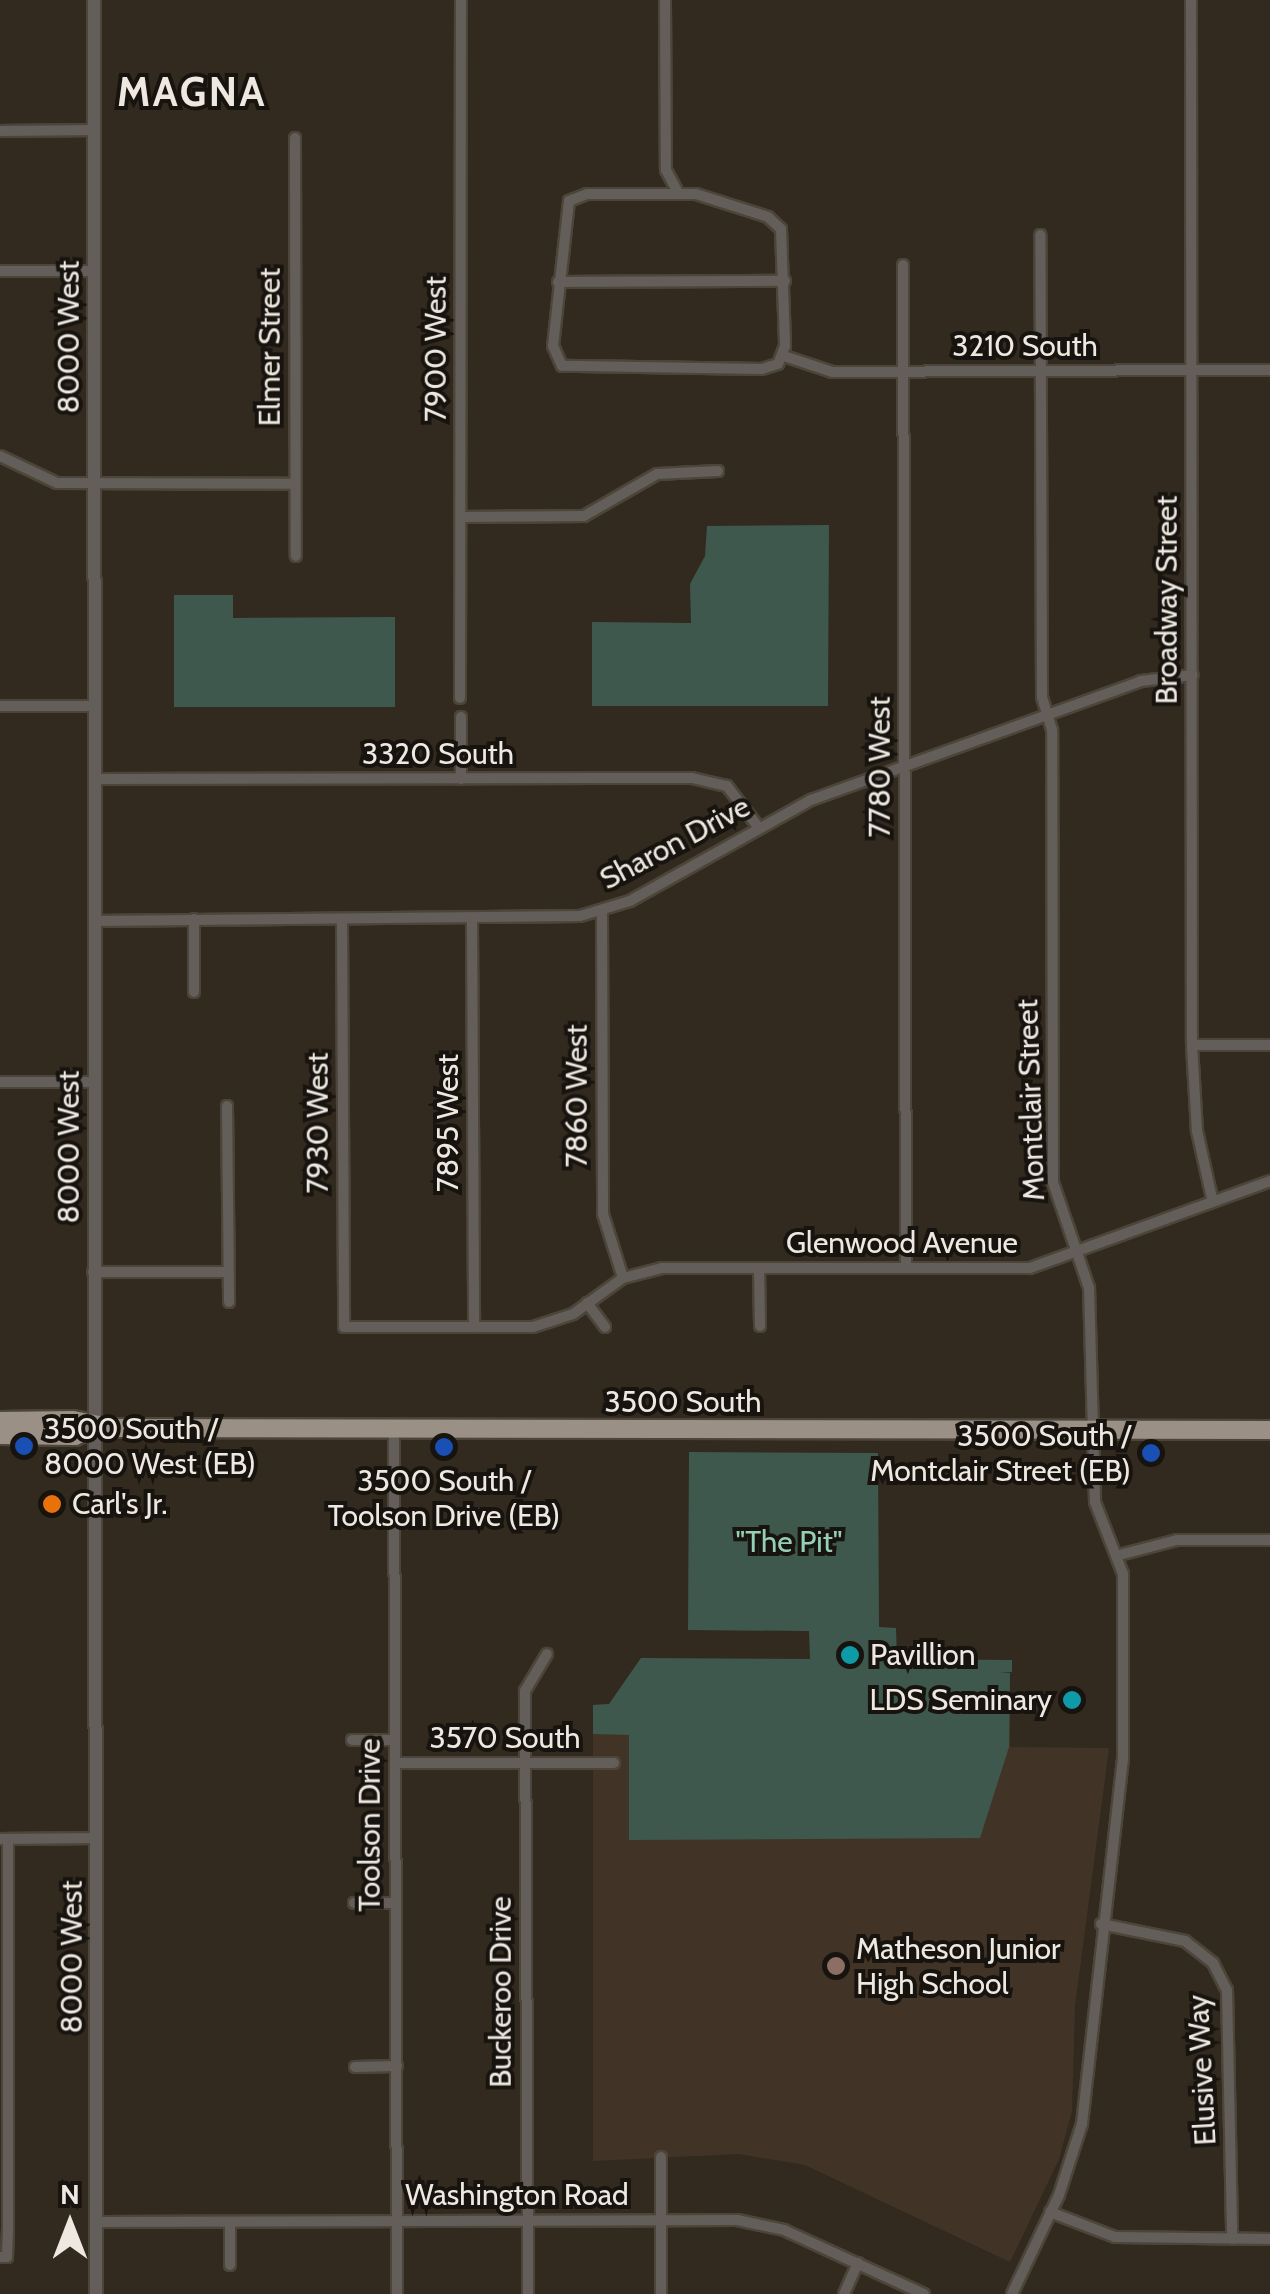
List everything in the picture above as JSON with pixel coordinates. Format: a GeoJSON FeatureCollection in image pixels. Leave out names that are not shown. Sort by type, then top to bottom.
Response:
{"type":"FeatureCollection","features":[{"type":"Feature","properties":{"kind":"main road","name":"3500 South"},"geometry":{"type":"LineString","coordinates":[[0,1420],[73,1420],[95,1428],[1270,1430]]}},
{"type":"Feature","properties":{"kind":"main road","name":"3500 South"},"geometry":{"type":"LineString","coordinates":[[0,1435],[76,1436],[95,1428]]}},
{"type":"Feature","properties":{"kind":"street","name":"8000 West"},"geometry":{"type":"LineString","coordinates":[[94,0],[96,2294]]}},
{"type":"Feature","properties":{"kind":"street","name":"7900 West"},"geometry":{"type":"LineString","coordinates":[[460,698],[461,0]]}},
{"type":"Feature","properties":{"kind":"street"},"geometry":{"type":"LineString","coordinates":[[664,0],[666,170],[678,194]]}},
{"type":"Feature","properties":{"kind":"street","name":"Broadway Street"},"geometry":{"type":"LineString","coordinates":[[1191,0],[1192,1045],[1196,1131],[1212,1198]]}},
{"type":"Feature","properties":{"kind":"street"},"geometry":{"type":"LineString","coordinates":[[0,131],[94,130]]}},
{"type":"Feature","properties":{"kind":"street","name":"Elmer Street"},"geometry":{"type":"LineString","coordinates":[[295,138],[296,556]]}},
{"type":"Feature","properties":{"kind":"street"},"geometry":{"type":"LineString","coordinates":[[648,194],[666,170]]}},
{"type":"Feature","properties":{"kind":"street"},"geometry":{"type":"LineString","coordinates":[[587,194],[678,194],[777,224],[785,281],[781,360],[762,369],[576,370],[557,362],[558,282],[569,201],[587,194]]}},
{"type":"Feature","properties":{"kind":"street","name":"Montclair Street"},"geometry":{"type":"LineString","coordinates":[[1012,2294],[1050,2212],[1082,2124],[1101,1924],[1123,1760],[1119,1555],[1095,1502],[1089,1288],[1053,1182],[1040,235]]}},
{"type":"Feature","properties":{"kind":"street","name":"7780 West"},"geometry":{"type":"LineString","coordinates":[[903,266],[906,1268]]}},
{"type":"Feature","properties":{"kind":"street"},"geometry":{"type":"LineString","coordinates":[[0,271],[94,271]]}},
{"type":"Feature","properties":{"kind":"street"},"geometry":{"type":"LineString","coordinates":[[558,282],[785,281]]}},
{"type":"Feature","properties":{"kind":"street","name":"3210 South"},"geometry":{"type":"LineString","coordinates":[[781,360],[807,369],[903,372],[1270,370]]}},
{"type":"Feature","properties":{"kind":"street"},"geometry":{"type":"LineString","coordinates":[[0,456],[40,480],[95,484],[295,484]]}},
{"type":"Feature","properties":{"kind":"street"},"geometry":{"type":"LineString","coordinates":[[462,517],[584,516],[657,474],[718,471]]}},
{"type":"Feature","properties":{"kind":"street","name":"Sharon Drive"},"geometry":{"type":"LineString","coordinates":[[94,921],[556,919],[602,910],[658,887],[759,828],[906,765],[1156,677],[1193,676]]}},
{"type":"Feature","properties":{"kind":"street"},"geometry":{"type":"LineString","coordinates":[[0,706],[94,706]]}},
{"type":"Feature","properties":{"kind":"street"},"geometry":{"type":"LineString","coordinates":[[461,718],[461,779]]}},
{"type":"Feature","properties":{"kind":"street","name":"3320 South"},"geometry":{"type":"LineString","coordinates":[[95,778],[714,780],[741,799],[759,828]]}},
{"type":"Feature","properties":{"kind":"street","name":"7860 West"},"geometry":{"type":"LineString","coordinates":[[602,910],[603,1214],[623,1278]]}},
{"type":"Feature","properties":{"kind":"street","name":"7930 West"},"geometry":{"type":"LineString","coordinates":[[342,919],[344,1326]]}},
{"type":"Feature","properties":{"kind":"street"},"geometry":{"type":"LineString","coordinates":[[194,920],[194,992]]}},
{"type":"Feature","properties":{"kind":"street","name":"7895 West"},"geometry":{"type":"LineString","coordinates":[[472,920],[474,1326]]}},
{"type":"Feature","properties":{"kind":"street"},"geometry":{"type":"LineString","coordinates":[[1192,1045],[1270,1045]]}},
{"type":"Feature","properties":{"kind":"street"},"geometry":{"type":"LineString","coordinates":[[0,1082],[94,1082]]}},
{"type":"Feature","properties":{"kind":"street"},"geometry":{"type":"LineString","coordinates":[[227,1106],[229,1302]]}},
{"type":"Feature","properties":{"kind":"street","name":"Glenwood Avenue"},"geometry":{"type":"LineString","coordinates":[[344,1326],[553,1323],[623,1278],[662,1268],[1030,1268],[1078,1253],[1212,1198],[1270,1181]]}},
{"type":"Feature","properties":{"kind":"street"},"geometry":{"type":"LineString","coordinates":[[759,1268],[760,1326]]}},
{"type":"Feature","properties":{"kind":"street"},"geometry":{"type":"LineString","coordinates":[[93,1272],[228,1272]]}},
{"type":"Feature","properties":{"kind":"street"},"geometry":{"type":"LineString","coordinates":[[588,1303],[605,1328]]}},
{"type":"Feature","properties":{"kind":"street","name":"Toolson Drive"},"geometry":{"type":"LineString","coordinates":[[394,1428],[397,2294]]}},
{"type":"Feature","properties":{"kind":"street"},"geometry":{"type":"LineString","coordinates":[[1119,1555],[1176,1540],[1270,1540]]}},
{"type":"Feature","properties":{"kind":"street","name":"Buckeroo Drive"},"geometry":{"type":"LineString","coordinates":[[528,2294],[525,1691],[546,1654]]}},
{"type":"Feature","properties":{"kind":"street"},"geometry":{"type":"LineString","coordinates":[[352,1740],[395,1740]]}},
{"type":"Feature","properties":{"kind":"street","name":"3570 South"},"geometry":{"type":"LineString","coordinates":[[396,1763],[614,1763]]}},
{"type":"Feature","properties":{"kind":"street"},"geometry":{"type":"LineString","coordinates":[[0,2257],[8,2257],[4,1838],[96,1838]]}},
{"type":"Feature","properties":{"kind":"street"},"geometry":{"type":"LineString","coordinates":[[354,1903],[396,1903]]}},
{"type":"Feature","properties":{"kind":"street","name":"Elusive Way"},"geometry":{"type":"LineString","coordinates":[[1101,1924],[1185,1941],[1213,1962],[1227,1990],[1232,2239]]}},
{"type":"Feature","properties":{"kind":"street"},"geometry":{"type":"LineString","coordinates":[[354,2066],[396,2066]]}},
{"type":"Feature","properties":{"kind":"street"},"geometry":{"type":"LineString","coordinates":[[661,2157],[662,2294]]}},
{"type":"Feature","properties":{"kind":"street"},"geometry":{"type":"LineString","coordinates":[[1050,2212],[1115,2237],[1270,2239]]}},
{"type":"Feature","properties":{"kind":"street","name":"Washington Road"},"geometry":{"type":"LineString","coordinates":[[96,2222],[661,2220],[761,2224],[924,2294]]}},
{"type":"Feature","properties":{"kind":"street"},"geometry":{"type":"LineString","coordinates":[[230,2222],[230,2265]]}},
{"type":"Feature","properties":{"kind":"street"},"geometry":{"type":"LineString","coordinates":[[844,2294],[858,2263]]}},
{"type":"Feature","properties":{"kind":"shaded area","name":"Matheson Junior High School"},"geometry":{"type":"Polygon","coordinates":[[[641,1658],[811,1673],[1010,1673],[1010,1747],[1109,1748],[1075,2006],[1072,2111],[1059,2159],[1010,2262],[805,2165],[739,2154],[593,2161],[593,1705],[609,1704],[641,1658]]]}},
{"type":"Feature","properties":{"kind":"green space"},"geometry":{"type":"Polygon","coordinates":[[[829,525],[828,706],[592,706],[592,622],[691,623],[690,584],[705,556],[707,526],[829,525]]]}},
{"type":"Feature","properties":{"kind":"green space"},"geometry":{"type":"Polygon","coordinates":[[[174,595],[233,595],[233,618],[395,617],[395,707],[174,707],[174,595]]]}},
{"type":"Feature","properties":{"kind":"green space","name":"\"The Pit\""},"geometry":{"type":"Polygon","coordinates":[[[689,1452],[878,1453],[879,1627],[896,1628],[897,1659],[1012,1660],[1012,1672],[998,1673],[1010,1673],[1009,1747],[980,1838],[629,1840],[629,1735],[593,1734],[593,1705],[609,1704],[641,1658],[810,1659],[809,1631],[688,1630],[689,1452]]]}},
{"type":"Feature","properties":{"kind":"place","name":"3500 South / 8000 West (EB)"},"geometry":{"type":"Point","coordinates":[24,1446]}},
{"type":"Feature","properties":{"kind":"place","name":"3500 South / Toolson Drive (EB)"},"geometry":{"type":"Point","coordinates":[444,1447]}},
{"type":"Feature","properties":{"kind":"place","name":"3500 South / Montclair Street (EB)"},"geometry":{"type":"Point","coordinates":[1151,1453]}},
{"type":"Feature","properties":{"kind":"place","name":"Carl's Jr."},"geometry":{"type":"Point","coordinates":[52,1504]}},
{"type":"Feature","properties":{"kind":"place","name":"Pavillion"},"geometry":{"type":"Point","coordinates":[850,1655]}},
{"type":"Feature","properties":{"kind":"place","name":"LDS Seminary"},"geometry":{"type":"Point","coordinates":[1072,1700]}},
{"type":"Feature","properties":{"kind":"place","name":"Matheson Junior High School"},"geometry":{"type":"Point","coordinates":[836,1966]}},
{"type":"Feature","properties":{"kind":"district","name":"MAGNA"},"geometry":{"type":"Point","coordinates":[192,92]}}]}
